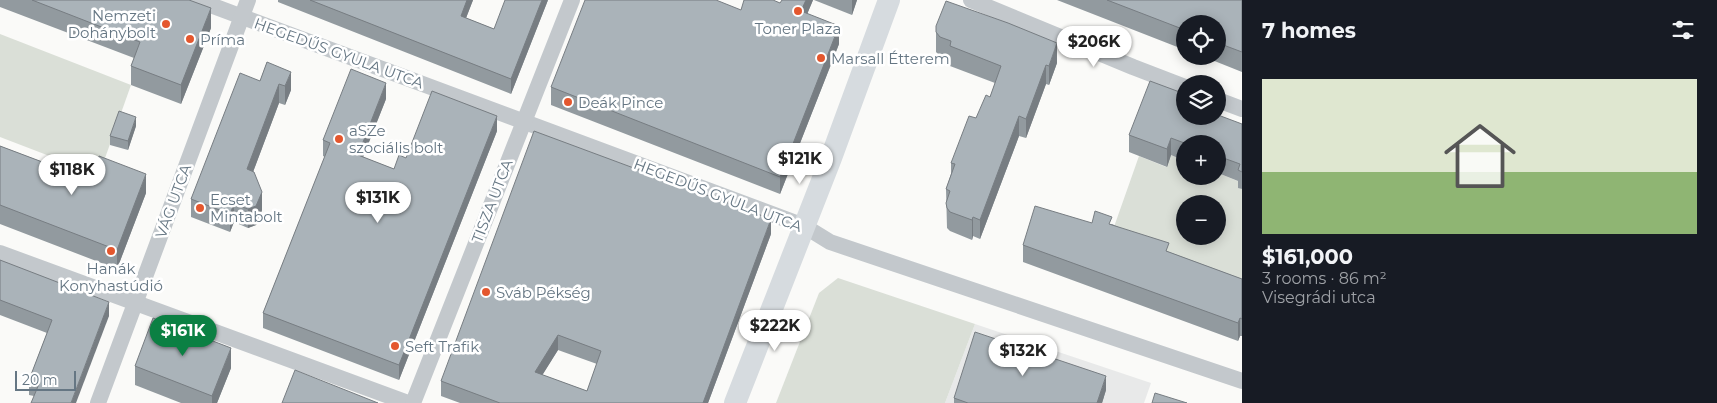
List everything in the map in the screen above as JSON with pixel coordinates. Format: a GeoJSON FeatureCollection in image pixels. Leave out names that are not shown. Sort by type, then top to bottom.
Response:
{"type":"FeatureCollection","features":[{"type":"Feature","properties":{"kind":"main road"},"geometry":{"type":"LineString","coordinates":[[735,403],[889,0]]}},
{"type":"Feature","properties":{"kind":"street","name":"HEGEDŰS GYULA UTCA"},"geometry":{"type":"LineString","coordinates":[[197,0],[804,226],[830,242],[1242,381]]}},
{"type":"Feature","properties":{"kind":"street","name":"VÁG UTCA"},"geometry":{"type":"LineString","coordinates":[[98,403],[248,0]]}},
{"type":"Feature","properties":{"kind":"street","name":"TISZA UTCA"},"geometry":{"type":"LineString","coordinates":[[413,403],[572,0]]}},
{"type":"Feature","properties":{"kind":"street"},"geometry":{"type":"LineString","coordinates":[[971,0],[1133,68],[1176,84]]}},
{"type":"Feature","properties":{"kind":"street"},"geometry":{"type":"LineString","coordinates":[[1226,103],[1242,109]]}},
{"type":"Feature","properties":{"kind":"street"},"geometry":{"type":"LineString","coordinates":[[0,253],[408,403]]}},
{"type":"Feature","properties":{"kind":"shaded area"},"geometry":{"type":"Polygon","coordinates":[[[0,34],[131,85],[99,175],[0,137],[0,34]]]}},
{"type":"Feature","properties":{"kind":"shaded area"},"geometry":{"type":"Polygon","coordinates":[[[1171,155],[1176,157],[1176,185],[1226,185],[1226,176],[1240,182],[1238,187],[1242,189],[1242,297],[1109,241],[1139,156],[1166,167],[1171,155]]]}},
{"type":"Feature","properties":{"kind":"shaded area"},"geometry":{"type":"Polygon","coordinates":[[[838,278],[975,324],[945,403],[776,403],[819,293],[838,278]]]}},
{"type":"Feature","properties":{"kind":"shaded area"},"geometry":{"type":"Polygon","coordinates":[[[975,324],[1151,383],[1144,403],[945,403],[975,324]]]}},
{"type":"Feature","properties":{"kind":"building"},"geometry":{"type":"Polygon","coordinates":[[[32,0],[189,0],[211,8],[181,85],[131,66],[140,42],[32,0]]]}},
{"type":"Feature","properties":{"kind":"building"},"geometry":{"type":"Polygon","coordinates":[[[310,0],[467,0],[461,16],[494,29],[505,0],[542,0],[511,79],[310,0]]]}},
{"type":"Feature","properties":{"kind":"building"},"geometry":{"type":"Polygon","coordinates":[[[585,0],[716,0],[741,10],[744,0],[773,0],[780,3],[782,0],[806,0],[801,11],[839,26],[780,177],[551,87],[585,0]]]}},
{"type":"Feature","properties":{"kind":"building"},"geometry":{"type":"Polygon","coordinates":[[[1107,0],[1242,0],[1242,52],[1226,46],[1226,15],[1176,15],[1176,27],[1107,0]]]}},
{"type":"Feature","properties":{"kind":"building"},"geometry":{"type":"Polygon","coordinates":[[[946,1],[1057,43],[1049,66],[1046,65],[1026,119],[1019,116],[980,220],[973,217],[972,220],[950,212],[946,203],[950,191],[946,189],[955,164],[951,163],[969,116],[976,118],[986,95],[990,97],[1001,66],[950,46],[951,41],[940,37],[936,32],[936,26],[946,1]]]}},
{"type":"Feature","properties":{"kind":"building"},"geometry":{"type":"Polygon","coordinates":[[[267,62],[291,72],[285,86],[279,84],[247,169],[254,172],[262,192],[256,206],[248,209],[234,204],[230,214],[191,199],[240,73],[260,81],[267,62]]]}},
{"type":"Feature","properties":{"kind":"building"},"geometry":{"type":"Polygon","coordinates":[[[351,69],[386,83],[358,155],[394,169],[399,155],[406,158],[432,91],[497,116],[399,365],[263,313],[330,143],[323,140],[351,69]]]}},
{"type":"Feature","properties":{"kind":"building"},"geometry":{"type":"Polygon","coordinates":[[[1150,81],[1176,91],[1176,125],[1226,125],[1226,118],[1242,124],[1242,172],[1238,170],[1240,164],[1226,159],[1226,135],[1176,135],[1176,140],[1171,138],[1167,149],[1129,135],[1150,81]]]}},
{"type":"Feature","properties":{"kind":"building"},"geometry":{"type":"Polygon","coordinates":[[[119,111],[136,117],[128,141],[110,136],[119,111]]]}},
{"type":"Feature","properties":{"kind":"building"},"geometry":{"type":"Polygon","coordinates":[[[534,131],[771,219],[703,403],[500,403],[441,381],[534,131]],[[558,335],[535,372],[587,391],[601,351],[558,335]]]}},
{"type":"Feature","properties":{"kind":"building"},"geometry":{"type":"Polygon","coordinates":[[[0,146],[90,180],[99,156],[146,174],[117,250],[0,205],[0,146]]]}},
{"type":"Feature","properties":{"kind":"building"},"geometry":{"type":"Polygon","coordinates":[[[1035,206],[1092,223],[1095,211],[1112,217],[1109,224],[1169,243],[1166,251],[1242,279],[1242,319],[1240,318],[1238,323],[1023,245],[1035,206]]]}},
{"type":"Feature","properties":{"kind":"building"},"geometry":{"type":"Polygon","coordinates":[[[0,260],[109,302],[71,403],[31,403],[39,384],[29,380],[52,320],[0,300],[0,260]]]}},
{"type":"Feature","properties":{"kind":"building"},"geometry":{"type":"Polygon","coordinates":[[[153,318],[231,348],[212,396],[135,366],[153,318]]]}},
{"type":"Feature","properties":{"kind":"building"},"geometry":{"type":"Polygon","coordinates":[[[975,332],[1106,376],[1097,403],[968,403],[954,398],[975,332]]]}},
{"type":"Feature","properties":{"kind":"building"},"geometry":{"type":"Polygon","coordinates":[[[295,370],[378,403],[282,403],[295,370]]]}},
{"type":"Feature","properties":{"kind":"building"},"geometry":{"type":"Polygon","coordinates":[[[1155,393],[1187,403],[1152,403],[1155,393]]]}},
{"type":"Feature","properties":{"kind":"place","name":"Toner Plaza"},"geometry":{"type":"Point","coordinates":[798,11]}},
{"type":"Feature","properties":{"kind":"place","name":"Nemzeti Dohánybolt"},"geometry":{"type":"Point","coordinates":[166,24]}},
{"type":"Feature","properties":{"kind":"place","name":"Príma"},"geometry":{"type":"Point","coordinates":[190,39]}},
{"type":"Feature","properties":{"kind":"place","name":"Marsall Étterem"},"geometry":{"type":"Point","coordinates":[821,58]}},
{"type":"Feature","properties":{"kind":"place","name":"Deák Pince"},"geometry":{"type":"Point","coordinates":[568,102]}},
{"type":"Feature","properties":{"kind":"place","name":"aSZe szociális bolt"},"geometry":{"type":"Point","coordinates":[339,139]}},
{"type":"Feature","properties":{"kind":"place","name":"Ecset Mintabolt"},"geometry":{"type":"Point","coordinates":[200,208]}},
{"type":"Feature","properties":{"kind":"place","name":"Hanák Konyhastúdió"},"geometry":{"type":"Point","coordinates":[111,251]}},
{"type":"Feature","properties":{"kind":"place","name":"Sváb Pékség"},"geometry":{"type":"Point","coordinates":[486,292]}},
{"type":"Feature","properties":{"kind":"place","name":"Seft Trafik"},"geometry":{"type":"Point","coordinates":[395,346]}}]}
